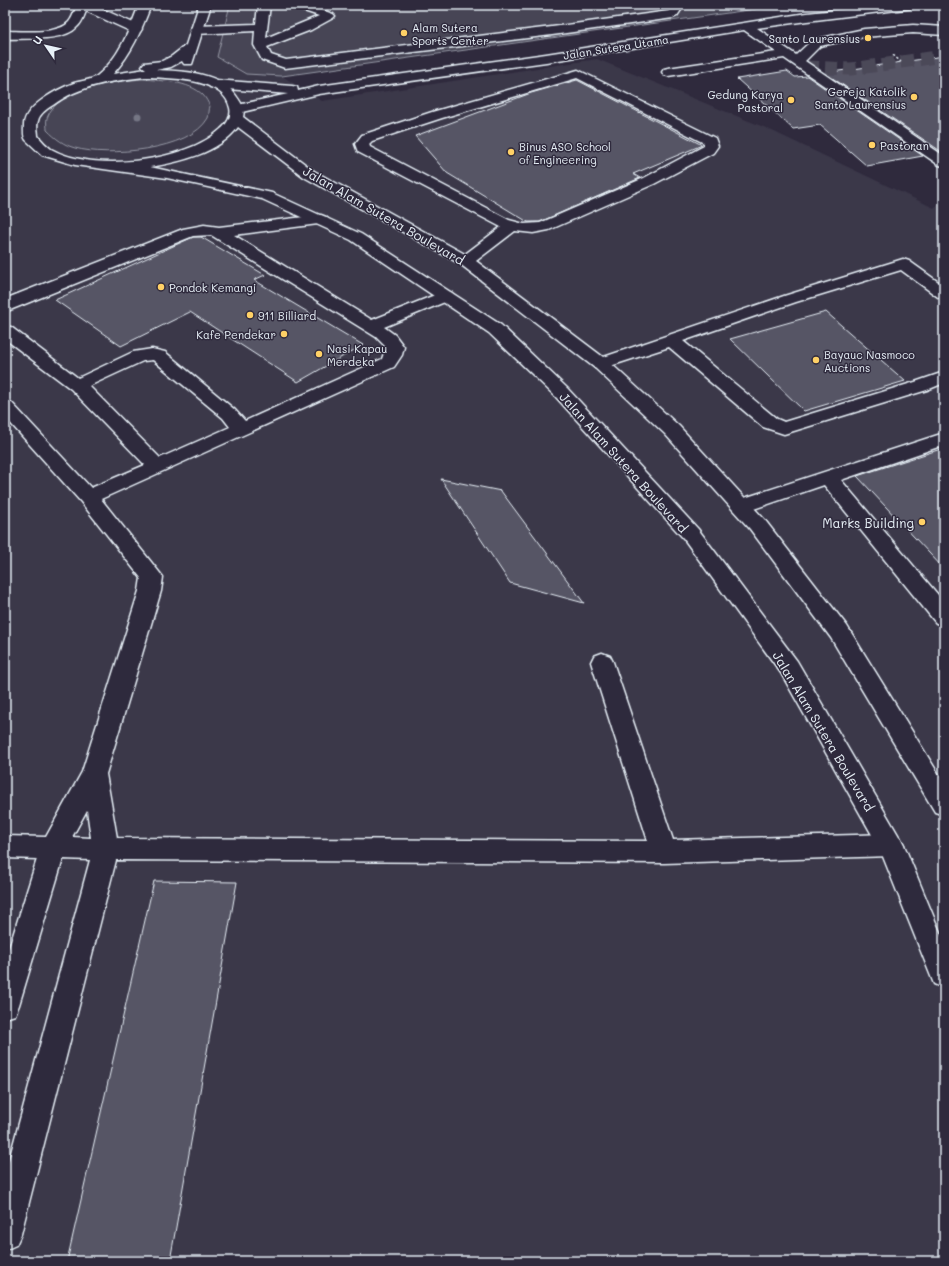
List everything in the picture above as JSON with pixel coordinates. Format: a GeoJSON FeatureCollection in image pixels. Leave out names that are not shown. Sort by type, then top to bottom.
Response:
{"type":"FeatureCollection","features":[{"type":"Feature","properties":{"kind":"main road"},"geometry":{"type":"LineString","coordinates":[[5,35],[56,34],[67,30],[73,25],[83,5],[136,30]]}},
{"type":"Feature","properties":{"kind":"main road"},"geometry":{"type":"LineString","coordinates":[[101,79],[121,57],[136,30],[145,5]]}},
{"type":"Feature","properties":{"kind":"main road"},"geometry":{"type":"LineString","coordinates":[[184,75],[196,30],[205,5]]}},
{"type":"Feature","properties":{"kind":"main road"},"geometry":{"type":"LineString","coordinates":[[264,5],[260,45],[266,57],[285,64],[552,31],[673,14],[677,7],[676,5]]}},
{"type":"Feature","properties":{"kind":"main road"},"geometry":{"type":"LineString","coordinates":[[260,45],[307,27],[329,16],[296,5]]}},
{"type":"Feature","properties":{"kind":"main road"},"geometry":{"type":"LineString","coordinates":[[914,11],[944,31]]}},
{"type":"Feature","properties":{"kind":"main road","name":"Jalan Sutera Utama"},"geometry":{"type":"LineString","coordinates":[[237,114],[260,105],[319,90],[546,58],[806,17],[914,11]]}},
{"type":"Feature","properties":{"kind":"main road"},"geometry":{"type":"LineString","coordinates":[[746,26],[944,162]]}},
{"type":"Feature","properties":{"kind":"main road"},"geometry":{"type":"LineString","coordinates":[[196,30],[261,27]]}},
{"type":"Feature","properties":{"kind":"main road"},"geometry":{"type":"LineString","coordinates":[[798,61],[802,55],[816,43],[852,35],[913,29],[944,31]]}},
{"type":"Feature","properties":{"kind":"main road"},"geometry":{"type":"LineString","coordinates":[[552,31],[568,54]]}},
{"type":"Feature","properties":{"kind":"main road"},"geometry":{"type":"LineString","coordinates":[[129,42],[138,56],[140,64],[146,66],[163,66],[177,59],[191,47]]}},
{"type":"Feature","properties":{"kind":"main road"},"geometry":{"type":"LineString","coordinates":[[668,72],[786,54]]}},
{"type":"Feature","properties":{"kind":"main road"},"geometry":{"type":"LineString","coordinates":[[546,58],[578,74],[710,141],[711,146],[708,150],[649,181],[544,227],[532,229],[512,226],[364,149],[362,144],[367,138],[437,115],[578,74]]}},
{"type":"Feature","properties":{"kind":"main road"},"geometry":{"type":"LineString","coordinates":[[215,84],[184,75],[144,73],[101,79],[69,89],[44,104],[31,120],[31,137],[46,152],[74,162],[112,166],[145,164],[184,154],[205,146],[225,133],[237,114]]}},
{"type":"Feature","properties":{"kind":"main road","name":"Jalan Sutera Utama"},"geometry":{"type":"LineString","coordinates":[[215,84],[281,90],[319,90]]}},
{"type":"Feature","properties":{"kind":"main road","name":"Jalan Alam Sutera Boulevard"},"geometry":{"type":"LineString","coordinates":[[215,84],[231,96],[237,114],[309,174],[466,261],[601,364],[672,430],[742,506],[839,632],[944,805]]}},
{"type":"Feature","properties":{"kind":"main road","name":"Jalan Alam Sutera Boulevard"},"geometry":{"type":"LineString","coordinates":[[112,166],[167,174],[268,196],[356,237],[495,329],[561,392],[691,534],[790,667],[891,845],[944,975]]}},
{"type":"Feature","properties":{"kind":"main road"},"geometry":{"type":"LineString","coordinates":[[5,306],[188,232],[201,229],[219,232],[321,220]]}},
{"type":"Feature","properties":{"kind":"main road"},"geometry":{"type":"LineString","coordinates":[[466,261],[512,226]]}},
{"type":"Feature","properties":{"kind":"main road"},"geometry":{"type":"LineString","coordinates":[[88,497],[388,363],[393,355],[395,347],[389,339],[377,330],[219,232]]}},
{"type":"Feature","properties":{"kind":"main road"},"geometry":{"type":"LineString","coordinates":[[601,364],[670,339],[790,299],[903,264],[944,294]]}},
{"type":"Feature","properties":{"kind":"main road"},"geometry":{"type":"LineString","coordinates":[[377,330],[451,300]]}},
{"type":"Feature","properties":{"kind":"main road"},"geometry":{"type":"LineString","coordinates":[[5,331],[77,385],[158,467]]}},
{"type":"Feature","properties":{"kind":"main road"},"geometry":{"type":"LineString","coordinates":[[670,339],[770,423],[780,428],[868,402],[944,377]]}},
{"type":"Feature","properties":{"kind":"main road"},"geometry":{"type":"LineString","coordinates":[[77,385],[139,356],[152,354],[159,356],[223,409],[242,429]]}},
{"type":"Feature","properties":{"kind":"main road"},"geometry":{"type":"LineString","coordinates":[[5,406],[88,497],[152,577],[150,591],[94,774],[54,847],[5,1005]]}},
{"type":"Feature","properties":{"kind":"main road"},"geometry":{"type":"LineString","coordinates":[[742,506],[944,439]]}},
{"type":"Feature","properties":{"kind":"main road"},"geometry":{"type":"LineString","coordinates":[[828,477],[944,617]]}},
{"type":"Feature","properties":{"kind":"main road"},"geometry":{"type":"LineString","coordinates":[[602,662],[664,852]]}},
{"type":"Feature","properties":{"kind":"main road"},"geometry":{"type":"LineString","coordinates":[[5,1234],[106,849],[94,774]]}},
{"type":"Feature","properties":{"kind":"main road"},"geometry":{"type":"LineString","coordinates":[[5,847],[106,849],[664,852],[891,845]]}},
{"type":"Feature","properties":{"kind":"shaded area"},"geometry":{"type":"Polygon","coordinates":[[[5,5],[230,5],[217,57],[246,74],[282,76],[322,101],[597,59],[766,128],[934,208],[944,199],[944,1261],[5,1261],[5,5]]]}},
{"type":"Feature","properties":{"kind":"shaded area","name":"Alam Sutera Sports Center"},"geometry":{"type":"Polygon","coordinates":[[[230,5],[751,5],[756,9],[282,76],[246,74],[217,57],[230,5]]]}},
{"type":"Feature","properties":{"kind":"shaded area"},"geometry":{"type":"Polygon","coordinates":[[[143,79],[175,82],[197,90],[204,96],[210,106],[208,118],[198,129],[184,138],[147,149],[126,151],[89,151],[75,148],[60,141],[47,130],[47,118],[53,108],[75,93],[104,84],[143,79]]]}},
{"type":"Feature","properties":{"kind":"building","name":"Gereja Katolik Santo Laurensius"},"geometry":{"type":"Polygon","coordinates":[[[944,56],[944,152],[825,73],[944,56]]]}},
{"type":"Feature","properties":{"kind":"building"},"geometry":{"type":"Polygon","coordinates":[[[787,71],[795,77],[807,76],[923,156],[867,166],[820,125],[793,129],[737,79],[787,71]]]}},
{"type":"Feature","properties":{"kind":"building"},"geometry":{"type":"Polygon","coordinates":[[[577,80],[702,145],[633,174],[640,178],[540,222],[528,222],[447,173],[415,136],[531,93],[577,80]]]}},
{"type":"Feature","properties":{"kind":"building"},"geometry":{"type":"Polygon","coordinates":[[[193,237],[201,237],[265,275],[254,280],[363,345],[298,382],[190,312],[121,346],[55,300],[193,237]]]}},
{"type":"Feature","properties":{"kind":"building","name":"Bayauc Nasmoco Auctions"},"geometry":{"type":"Polygon","coordinates":[[[826,312],[905,381],[804,411],[730,339],[826,312]]]}},
{"type":"Feature","properties":{"kind":"building","name":"Marks Building"},"geometry":{"type":"Polygon","coordinates":[[[944,448],[944,569],[857,476],[944,448]]]}},
{"type":"Feature","properties":{"kind":"building"},"geometry":{"type":"Polygon","coordinates":[[[441,479],[501,491],[584,603],[510,583],[441,479]]]}},
{"type":"Feature","properties":{"kind":"building"},"geometry":{"type":"Polygon","coordinates":[[[154,881],[237,882],[170,1261],[67,1261],[154,881]]]}},
{"type":"Feature","properties":{"kind":"tunnel"},"geometry":{"type":"LineString","coordinates":[[806,67],[851,69],[944,56]]}},
{"type":"Feature","properties":{"kind":"place","name":"Alam Sutera Sports Center"},"geometry":{"type":"Point","coordinates":[404,33]}},
{"type":"Feature","properties":{"kind":"place","name":"Santo Laurensius"},"geometry":{"type":"Point","coordinates":[868,38]}},
{"type":"Feature","properties":{"kind":"place","name":"Gereja Katolik Santo Laurensius"},"geometry":{"type":"Point","coordinates":[914,97]}},
{"type":"Feature","properties":{"kind":"place","name":"Gedung Karya Pastoral"},"geometry":{"type":"Point","coordinates":[791,100]}},
{"type":"Feature","properties":{"kind":"place","name":"Pastoran"},"geometry":{"type":"Point","coordinates":[872,145]}},
{"type":"Feature","properties":{"kind":"place","name":"Binus ASO School of Engineering"},"geometry":{"type":"Point","coordinates":[511,152]}},
{"type":"Feature","properties":{"kind":"place","name":"Pondok Kemangi"},"geometry":{"type":"Point","coordinates":[161,287]}},
{"type":"Feature","properties":{"kind":"place","name":"911 Billiard"},"geometry":{"type":"Point","coordinates":[250,315]}},
{"type":"Feature","properties":{"kind":"place","name":"Kafe Pendekar"},"geometry":{"type":"Point","coordinates":[284,334]}},
{"type":"Feature","properties":{"kind":"place","name":"Nasi Kapau Merdeka"},"geometry":{"type":"Point","coordinates":[319,354]}},
{"type":"Feature","properties":{"kind":"place","name":"Bayauc Nasmoco Auctions"},"geometry":{"type":"Point","coordinates":[816,360]}},
{"type":"Feature","properties":{"kind":"place","name":"Marks Building"},"geometry":{"type":"Point","coordinates":[922,522]}}]}
